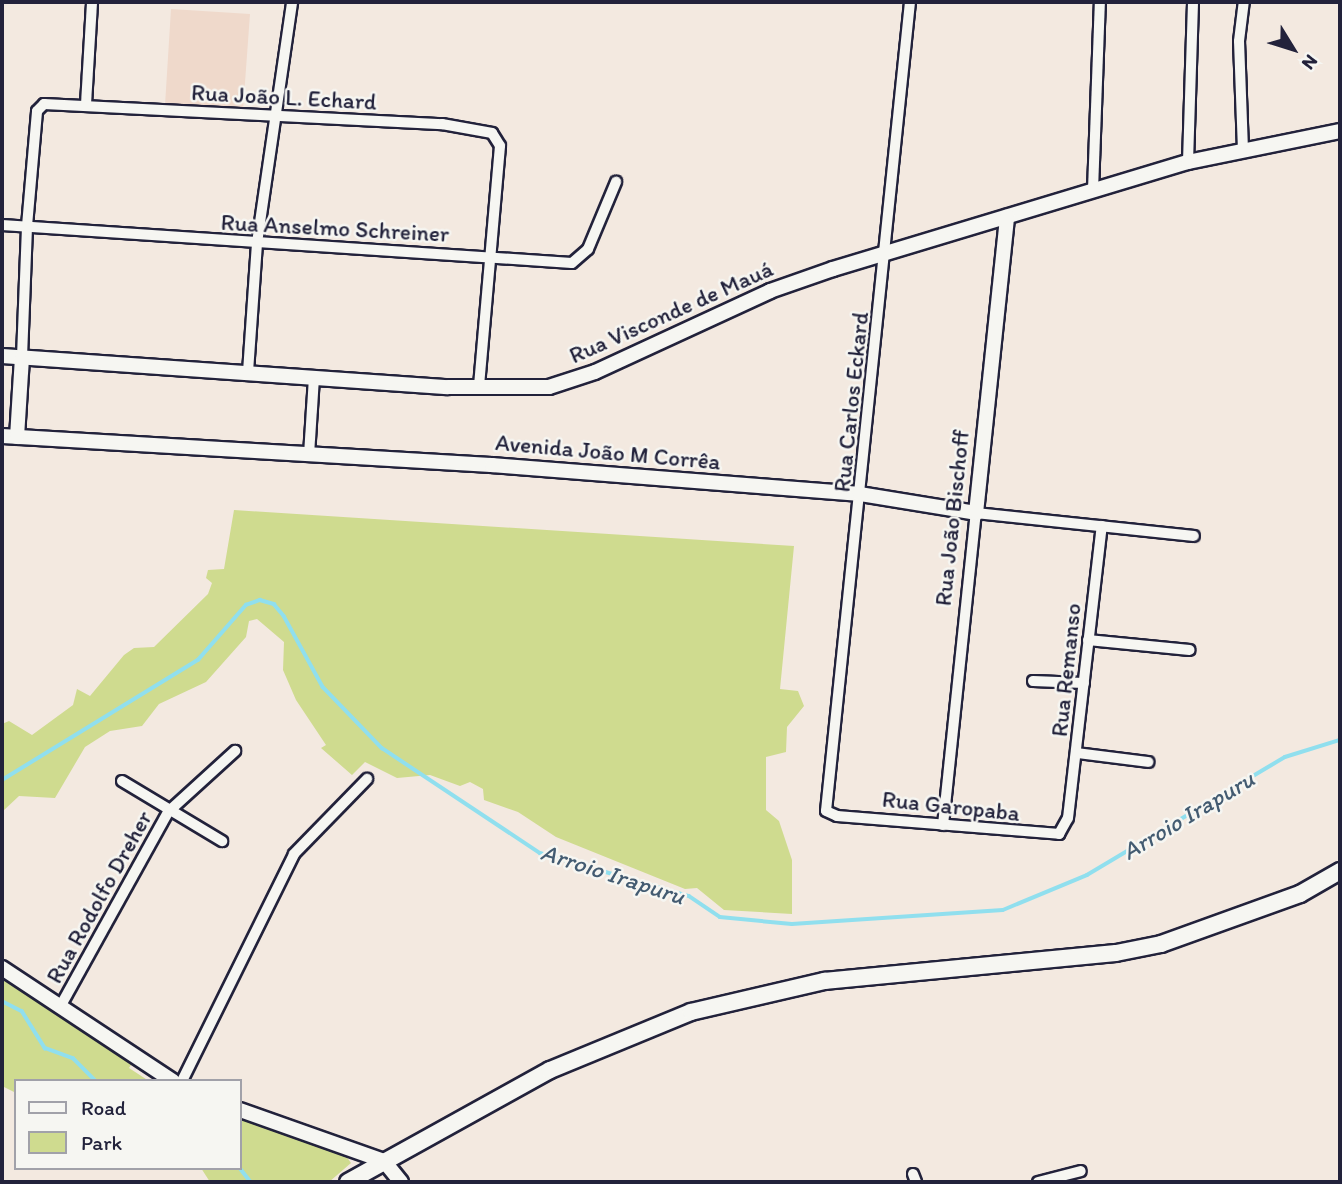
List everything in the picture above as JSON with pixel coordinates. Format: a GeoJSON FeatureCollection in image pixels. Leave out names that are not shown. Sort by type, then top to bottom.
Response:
{"type":"FeatureCollection","features":[{"type":"Feature","properties":{"kind":"main road","name":"Rua Visconde de Mauá"},"geometry":{"type":"LineString","coordinates":[[2,356],[248,372],[314,379],[532,389],[572,381],[770,291],[886,253],[1188,162],[1340,131]]}},
{"type":"Feature","properties":{"kind":"main road","name":"Rua João Bischoff"},"geometry":{"type":"LineString","coordinates":[[976,513],[1007,217]]}},
{"type":"Feature","properties":{"kind":"main road"},"geometry":{"type":"LineString","coordinates":[[2,447],[17,437],[22,357]]}},
{"type":"Feature","properties":{"kind":"main road","name":"Avenida João M Corrêa"},"geometry":{"type":"LineString","coordinates":[[2,436],[860,494],[976,513]]}},
{"type":"Feature","properties":{"kind":"main road"},"geometry":{"type":"LineString","coordinates":[[348,1182],[550,1070],[691,1012],[824,981],[1116,953],[1161,944],[1300,894],[1340,871]]}},
{"type":"Feature","properties":{"kind":"main road"},"geometry":{"type":"LineString","coordinates":[[2,968],[170,1079]]}},
{"type":"Feature","properties":{"kind":"main road"},"geometry":{"type":"LineString","coordinates":[[242,1111],[384,1161],[401,1182]]}},
{"type":"Feature","properties":{"kind":"street"},"geometry":{"type":"LineString","coordinates":[[86,104],[92,2]]}},
{"type":"Feature","properties":{"kind":"street"},"geometry":{"type":"LineString","coordinates":[[248,372],[257,243],[292,2]]}},
{"type":"Feature","properties":{"kind":"street","name":"Rua Carlos Eckard"},"geometry":{"type":"LineString","coordinates":[[825,805],[886,253],[910,2]]}},
{"type":"Feature","properties":{"kind":"street"},"geometry":{"type":"LineString","coordinates":[[1093,190],[1100,2]]}},
{"type":"Feature","properties":{"kind":"street"},"geometry":{"type":"LineString","coordinates":[[1188,162],[1192,2]]}},
{"type":"Feature","properties":{"kind":"street"},"geometry":{"type":"LineString","coordinates":[[1243,150],[1239,41],[1244,2]]}},
{"type":"Feature","properties":{"kind":"street","name":"Rua João L. Echard"},"geometry":{"type":"LineString","coordinates":[[27,226],[37,111],[51,103],[274,118],[471,127],[492,132],[499,153],[489,257]]}},
{"type":"Feature","properties":{"kind":"street","name":"Rua Anselmo Schreiner"},"geometry":{"type":"LineString","coordinates":[[2,225],[257,243],[578,260],[588,250],[616,182]]}},
{"type":"Feature","properties":{"kind":"street"},"geometry":{"type":"LineString","coordinates":[[22,357],[27,226]]}},
{"type":"Feature","properties":{"kind":"street"},"geometry":{"type":"LineString","coordinates":[[479,387],[489,257]]}},
{"type":"Feature","properties":{"kind":"street"},"geometry":{"type":"LineString","coordinates":[[309,455],[314,379]]}},
{"type":"Feature","properties":{"kind":"street","name":"Avenida João M Corrêa"},"geometry":{"type":"LineString","coordinates":[[976,513],[1194,536]]}},
{"type":"Feature","properties":{"kind":"street","name":"Rua João Bischoff"},"geometry":{"type":"LineString","coordinates":[[943,825],[976,513]]}},
{"type":"Feature","properties":{"kind":"street","name":"Rua Remanso"},"geometry":{"type":"LineString","coordinates":[[1068,818],[1102,526]]}},
{"type":"Feature","properties":{"kind":"street"},"geometry":{"type":"LineString","coordinates":[[1088,640],[1190,650]]}},
{"type":"Feature","properties":{"kind":"street"},"geometry":{"type":"LineString","coordinates":[[1033,681],[1084,683]]}},
{"type":"Feature","properties":{"kind":"street","name":"Rua Rodolfo Dreher"},"geometry":{"type":"LineString","coordinates":[[60,1007],[168,812],[235,751]]}},
{"type":"Feature","properties":{"kind":"street"},"geometry":{"type":"LineString","coordinates":[[1077,752],[1148,762]]}},
{"type":"Feature","properties":{"kind":"street"},"geometry":{"type":"LineString","coordinates":[[183,1079],[294,854],[366,779]]}},
{"type":"Feature","properties":{"kind":"street"},"geometry":{"type":"LineString","coordinates":[[121,781],[168,812],[222,841]]}},
{"type":"Feature","properties":{"kind":"street","name":"Rua Garopaba"},"geometry":{"type":"LineString","coordinates":[[825,805],[830,815],[1053,836],[1066,827],[1068,818]]}},
{"type":"Feature","properties":{"kind":"street"},"geometry":{"type":"LineString","coordinates":[[1038,1182],[1081,1171]]}},
{"type":"Feature","properties":{"kind":"shaded area"},"geometry":{"type":"Polygon","coordinates":[[[171,9],[250,14],[243,110],[165,105],[171,9]]]}},
{"type":"Feature","properties":{"kind":"green space"},"geometry":{"type":"Polygon","coordinates":[[[234,510],[794,546],[780,689],[798,691],[804,706],[787,727],[786,752],[766,757],[766,810],[779,821],[792,860],[792,914],[724,910],[697,888],[685,889],[556,837],[518,812],[484,800],[483,789],[470,782],[460,786],[430,775],[397,778],[365,762],[352,775],[321,748],[326,745],[296,700],[283,670],[284,642],[257,619],[249,621],[246,637],[206,682],[159,704],[142,726],[110,731],[85,747],[55,798],[19,796],[2,812],[2,724],[9,721],[32,735],[73,705],[77,689],[90,696],[124,655],[134,648],[154,647],[208,594],[212,583],[206,578],[208,570],[224,569],[234,510]]]}},
{"type":"Feature","properties":{"kind":"green space"},"geometry":{"type":"Polygon","coordinates":[[[2,976],[133,1062],[129,1068],[146,1079],[14,1079],[14,1092],[2,1086],[2,976]]]}},
{"type":"Feature","properties":{"kind":"green space"},"geometry":{"type":"Polygon","coordinates":[[[242,1119],[344,1153],[351,1163],[329,1182],[210,1182],[202,1170],[242,1170],[242,1119]]]}},
{"type":"Feature","properties":{"kind":"waterway","name":"Arroio Irapuru"},"geometry":{"type":"LineString","coordinates":[[2,780],[198,660],[246,605],[260,600],[274,604],[284,616],[323,687],[382,748],[540,853],[689,896],[720,917],[792,924],[1003,910],[1087,875],[1285,757],[1340,740]]}},
{"type":"Feature","properties":{"kind":"waterway"},"geometry":{"type":"LineString","coordinates":[[2,1001],[22,1011],[45,1048],[73,1058],[94,1079]]}},
{"type":"Feature","properties":{"kind":"waterway"},"geometry":{"type":"LineString","coordinates":[[242,1170],[251,1182]]}}]}
